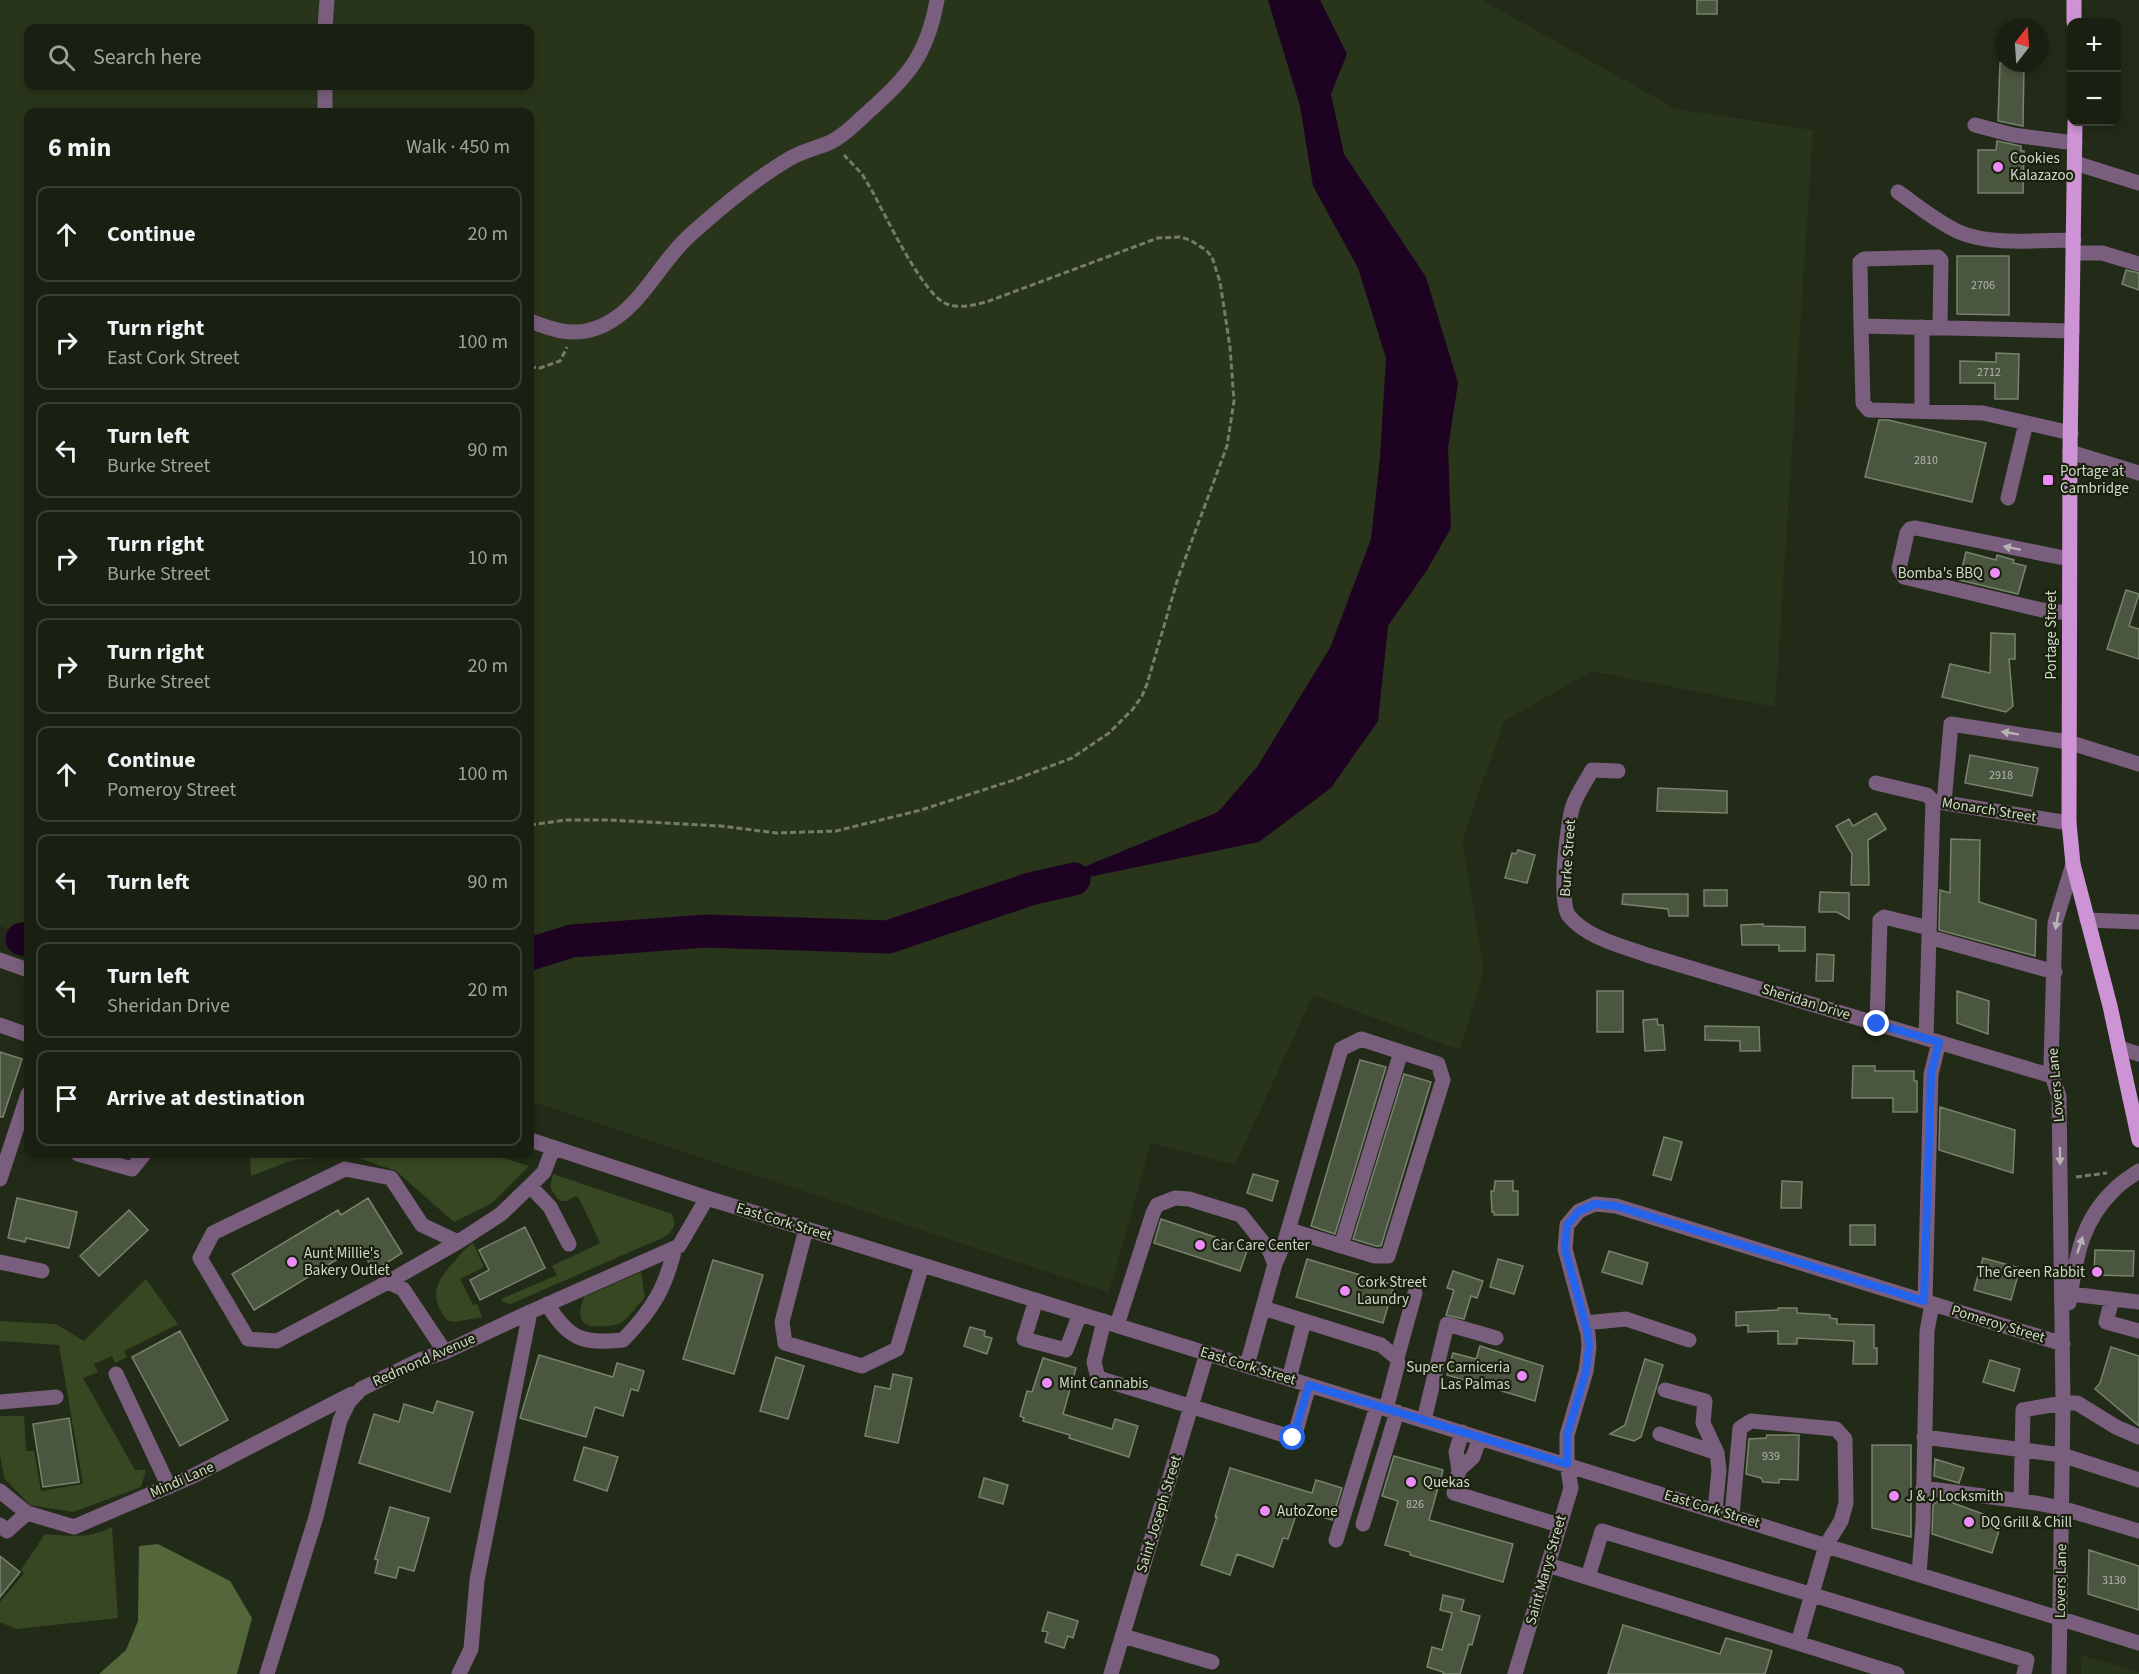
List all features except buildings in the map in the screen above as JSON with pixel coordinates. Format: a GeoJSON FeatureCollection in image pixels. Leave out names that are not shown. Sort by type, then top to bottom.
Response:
{"type":"FeatureCollection","features":[{"type":"Feature","properties":{"kind":"main road"},"geometry":{"type":"LineString","coordinates":[[2074,0],[2074,18]]}},
{"type":"Feature","properties":{"kind":"main road","name":"Portage Street"},"geometry":{"type":"LineString","coordinates":[[2075,126],[2069,559],[2069,823],[2073,864],[2119,1048],[2139,1140]]}},
{"type":"Feature","properties":{"kind":"street"},"geometry":{"type":"LineString","coordinates":[[325,24],[327,0]]}},
{"type":"Feature","properties":{"kind":"street"},"geometry":{"type":"LineString","coordinates":[[534,322],[569,333],[590,331],[621,315],[638,298],[678,247],[740,194],[789,158],[831,142],[875,106],[907,73],[927,40],[937,0]]}},
{"type":"Feature","properties":{"kind":"street"},"geometry":{"type":"LineString","coordinates":[[325,90],[325,108]]}},
{"type":"Feature","properties":{"kind":"street"},"geometry":{"type":"LineString","coordinates":[[1975,125],[2013,135],[2075,143]]}},
{"type":"Feature","properties":{"kind":"street"},"geometry":{"type":"LineString","coordinates":[[2075,163],[2139,183]]}},
{"type":"Feature","properties":{"kind":"street"},"geometry":{"type":"LineString","coordinates":[[1898,192],[1940,222],[1961,233],[1984,240],[2074,246],[2139,264]]}},
{"type":"Feature","properties":{"kind":"street"},"geometry":{"type":"LineString","coordinates":[[1940,328],[1941,260],[1938,257],[1864,259],[1860,262],[1863,403],[1869,410],[1983,412],[2071,433]]}},
{"type":"Feature","properties":{"kind":"street"},"geometry":{"type":"LineString","coordinates":[[1861,326],[2072,331]]}},
{"type":"Feature","properties":{"kind":"street"},"geometry":{"type":"LineString","coordinates":[[1922,327],[1922,411]]}},
{"type":"Feature","properties":{"kind":"street"},"geometry":{"type":"LineString","coordinates":[[2008,498],[2026,423]]}},
{"type":"Feature","properties":{"kind":"street"},"geometry":{"type":"LineString","coordinates":[[2070,453],[2139,473]]}},
{"type":"Feature","properties":{"kind":"street"},"geometry":{"type":"LineString","coordinates":[[2069,559],[1916,528],[1910,529],[1907,533],[1899,568],[1904,577],[2042,610],[2069,613]]}},
{"type":"Feature","properties":{"kind":"street"},"geometry":{"type":"LineString","coordinates":[[1919,1574],[1928,1302],[1932,1040],[1929,932],[1939,802],[1951,724],[2068,742],[2139,764]]}},
{"type":"Feature","properties":{"kind":"street","name":"Burke Street"},"geometry":{"type":"LineString","coordinates":[[1567,914],[1564,897],[1568,834],[1573,804],[1592,770],[1618,771]]}},
{"type":"Feature","properties":{"kind":"street","name":"Monarch Street"},"geometry":{"type":"LineString","coordinates":[[1876,783],[1927,795],[1939,802],[2069,823]]}},
{"type":"Feature","properties":{"kind":"street","name":"Lovers Lane"},"geometry":{"type":"LineString","coordinates":[[2059,1674],[2063,1344],[2059,1096],[2052,1076],[2055,923],[2073,864]]}},
{"type":"Feature","properties":{"kind":"street","name":"Sheridan Drive"},"geometry":{"type":"LineString","coordinates":[[1567,914],[1578,925],[1606,940],[1647,955],[2052,1076]]}},
{"type":"Feature","properties":{"kind":"street"},"geometry":{"type":"LineString","coordinates":[[1877,1024],[1880,920],[1884,917],[2055,972]]}},
{"type":"Feature","properties":{"kind":"street"},"geometry":{"type":"LineString","coordinates":[[2087,920],[2139,922]]}},
{"type":"Feature","properties":{"kind":"street"},"geometry":{"type":"LineString","coordinates":[[0,960],[24,969]]}},
{"type":"Feature","properties":{"kind":"street"},"geometry":{"type":"LineString","coordinates":[[0,1025],[24,1034]]}},
{"type":"Feature","properties":{"kind":"street"},"geometry":{"type":"LineString","coordinates":[[1247,1365],[1275,1264],[1288,1230],[1341,1049],[1361,1039],[1438,1064],[1443,1080],[1388,1256],[1375,1256],[1288,1230]]}},
{"type":"Feature","properties":{"kind":"street"},"geometry":{"type":"LineString","coordinates":[[2119,1048],[2139,1054]]}},
{"type":"Feature","properties":{"kind":"street"},"geometry":{"type":"LineString","coordinates":[[1341,1245],[1401,1052]]}},
{"type":"Feature","properties":{"kind":"street"},"geometry":{"type":"LineString","coordinates":[[0,1179],[22,1137]]}},
{"type":"Feature","properties":{"kind":"street","name":"East Cork Street"},"geometry":{"type":"LineString","coordinates":[[534,1141],[806,1229],[2139,1643]]}},
{"type":"Feature","properties":{"kind":"street"},"geometry":{"type":"LineString","coordinates":[[458,1242],[422,1225],[392,1178],[345,1169],[213,1233],[200,1258],[248,1339],[277,1341],[388,1282],[458,1242],[501,1214],[544,1172],[553,1148]]}},
{"type":"Feature","properties":{"kind":"street"},"geometry":{"type":"LineString","coordinates":[[92,1158],[132,1169],[141,1158]]}},
{"type":"Feature","properties":{"kind":"street","name":"Lovers Lane"},"geometry":{"type":"LineString","coordinates":[[2063,1344],[2077,1251],[2088,1224],[2113,1190],[2139,1171]]}},
{"type":"Feature","properties":{"kind":"street"},"geometry":{"type":"LineString","coordinates":[[530,1186],[550,1207],[569,1244]]}},
{"type":"Feature","properties":{"kind":"street"},"geometry":{"type":"LineString","coordinates":[[547,1304],[561,1326],[574,1336],[602,1342],[623,1340],[653,1305],[668,1276],[675,1248],[679,1246],[708,1198]]}},
{"type":"Feature","properties":{"kind":"street"},"geometry":{"type":"LineString","coordinates":[[1275,1264],[1269,1250],[1241,1215],[1189,1199],[1175,1198],[1157,1206],[1110,1323],[1096,1350],[1094,1362],[1098,1378],[1293,1438],[1309,1385]]}},
{"type":"Feature","properties":{"kind":"street","name":"Pomeroy Street"},"geometry":{"type":"LineString","coordinates":[[1585,1323],[1565,1249],[1567,1225],[1579,1211],[1595,1204],[1616,1206],[1658,1218],[2063,1344]]}},
{"type":"Feature","properties":{"kind":"street"},"geometry":{"type":"LineString","coordinates":[[806,1229],[782,1322],[784,1343],[862,1366],[897,1349],[922,1265]]}},
{"type":"Feature","properties":{"kind":"street","name":"Redmond Avenue"},"geometry":{"type":"LineString","coordinates":[[267,1674],[316,1517],[340,1419],[349,1402],[361,1389],[420,1360],[445,1352],[675,1248]]}},
{"type":"Feature","properties":{"kind":"street"},"geometry":{"type":"LineString","coordinates":[[0,1262],[42,1271]]}},
{"type":"Feature","properties":{"kind":"street"},"geometry":{"type":"LineString","coordinates":[[388,1282],[403,1289],[445,1352]]}},
{"type":"Feature","properties":{"kind":"street"},"geometry":{"type":"LineString","coordinates":[[1363,1524],[1398,1363],[1397,1358],[1415,1293]]}},
{"type":"Feature","properties":{"kind":"street"},"geometry":{"type":"LineString","coordinates":[[2071,1294],[2139,1302]]}},
{"type":"Feature","properties":{"kind":"street"},"geometry":{"type":"LineString","coordinates":[[2112,1299],[2106,1322],[2139,1331]]}},
{"type":"Feature","properties":{"kind":"street"},"geometry":{"type":"LineString","coordinates":[[1036,1300],[1024,1339],[1066,1350],[1080,1314]]}},
{"type":"Feature","properties":{"kind":"street"},"geometry":{"type":"LineString","coordinates":[[1263,1308],[1381,1346],[1397,1358]]}},
{"type":"Feature","properties":{"kind":"street"},"geometry":{"type":"LineString","coordinates":[[459,1674],[471,1648],[477,1580],[530,1312]]}},
{"type":"Feature","properties":{"kind":"street"},"geometry":{"type":"LineString","coordinates":[[1567,1464],[1567,1435],[1586,1371],[1588,1334],[1585,1323],[1626,1319],[1689,1340]]}},
{"type":"Feature","properties":{"kind":"street"},"geometry":{"type":"LineString","coordinates":[[1289,1379],[1304,1321]]}},
{"type":"Feature","properties":{"kind":"street"},"geometry":{"type":"LineString","coordinates":[[1424,1420],[1447,1324],[1496,1338]]}},
{"type":"Feature","properties":{"kind":"street"},"geometry":{"type":"LineString","coordinates":[[1070,1342],[1096,1350]]}},
{"type":"Feature","properties":{"kind":"street","name":"Saint Joseph Street"},"geometry":{"type":"LineString","coordinates":[[1111,1674],[1207,1353]]}},
{"type":"Feature","properties":{"kind":"street"},"geometry":{"type":"LineString","coordinates":[[116,1374],[169,1487]]}},
{"type":"Feature","properties":{"kind":"street","name":"Mindi Lane"},"geometry":{"type":"LineString","coordinates":[[0,1491],[27,1513],[74,1527],[169,1487],[330,1407],[361,1389]]}},
{"type":"Feature","properties":{"kind":"street"},"geometry":{"type":"LineString","coordinates":[[1665,1390],[1705,1401],[1703,1423],[1717,1453],[1719,1470],[1715,1510]]}},
{"type":"Feature","properties":{"kind":"street"},"geometry":{"type":"LineString","coordinates":[[0,1402],[56,1397]]}},
{"type":"Feature","properties":{"kind":"street"},"geometry":{"type":"LineString","coordinates":[[2021,1501],[2023,1410],[2077,1403],[2116,1427],[2139,1437]]}},
{"type":"Feature","properties":{"kind":"street"},"geometry":{"type":"LineString","coordinates":[[1336,1540],[1387,1409]]}},
{"type":"Feature","properties":{"kind":"street"},"geometry":{"type":"LineString","coordinates":[[1732,1515],[1740,1428],[1751,1421],[1836,1429],[1845,1439],[1846,1503],[1841,1521],[1826,1545],[1798,1643]]}},
{"type":"Feature","properties":{"kind":"street"},"geometry":{"type":"LineString","coordinates":[[1462,1432],[1456,1452],[1458,1470],[1454,1493],[1559,1525]]}},
{"type":"Feature","properties":{"kind":"street"},"geometry":{"type":"LineString","coordinates":[[1660,1434],[1717,1453]]}},
{"type":"Feature","properties":{"kind":"street"},"geometry":{"type":"LineString","coordinates":[[1924,1437],[2062,1455],[2139,1480]]}},
{"type":"Feature","properties":{"kind":"street"},"geometry":{"type":"LineString","coordinates":[[1458,1470],[1473,1457],[1480,1438]]}},
{"type":"Feature","properties":{"kind":"street","name":"Saint Marys Street"},"geometry":{"type":"LineString","coordinates":[[1515,1674],[1571,1488],[1567,1464]]}},
{"type":"Feature","properties":{"kind":"street"},"geometry":{"type":"LineString","coordinates":[[1923,1488],[2061,1508],[2139,1532]]}},
{"type":"Feature","properties":{"kind":"street"},"geometry":{"type":"LineString","coordinates":[[0,1525],[7,1531],[27,1513]]}},
{"type":"Feature","properties":{"kind":"street"},"geometry":{"type":"LineString","coordinates":[[1588,1577],[1602,1531],[2027,1660],[2024,1674]]}},
{"type":"Feature","properties":{"kind":"street"},"geometry":{"type":"LineString","coordinates":[[1548,1565],[1897,1674]]}},
{"type":"Feature","properties":{"kind":"street"},"geometry":{"type":"LineString","coordinates":[[1123,1636],[1212,1662]]}},
{"type":"Feature","properties":{"kind":"path"},"geometry":{"type":"LineString","coordinates":[[534,824],[566,820],[609,820],[720,826],[777,833],[836,831],[921,810],[1014,780],[1072,758],[1109,733],[1142,696],[1178,578],[1223,459],[1230,432],[1234,401],[1230,347],[1220,282],[1212,257],[1206,250],[1190,240],[1180,237],[1158,238],[989,302],[966,306],[949,305],[940,301],[928,288],[862,174],[831,142]]}},
{"type":"Feature","properties":{"kind":"path"},"geometry":{"type":"LineString","coordinates":[[534,367],[540,368],[560,361],[564,355],[569,333]]}},
{"type":"Feature","properties":{"kind":"path"},"geometry":{"type":"LineString","coordinates":[[2076,1177],[2113,1172]]}},
{"type":"Feature","properties":{"kind":"shaded area"},"geometry":{"type":"Polygon","coordinates":[[[0,0],[1482,0],[1676,109],[1813,130],[1775,707],[1592,671],[1504,721],[1462,841],[1484,970],[1460,1050],[1313,995],[1235,1165],[1151,1143],[1109,1292],[534,1102],[534,108],[24,108],[24,935],[0,926],[0,0]]]}},
{"type":"Feature","properties":{"kind":"shaded area"},"geometry":{"type":"Polygon","coordinates":[[[1268,0],[1320,0],[1347,54],[1331,94],[1344,154],[1426,277],[1458,383],[1448,448],[1451,528],[1427,570],[1388,626],[1378,721],[1331,788],[1259,842],[1030,889],[1218,812],[1257,767],[1330,648],[1371,539],[1380,458],[1386,358],[1358,268],[1313,186],[1300,106],[1268,0]]]}},
{"type":"Feature","properties":{"kind":"shaded area"},"geometry":{"type":"Polygon","coordinates":[[[250,1158],[316,1158],[293,1160],[251,1176],[250,1158]]]}},
{"type":"Feature","properties":{"kind":"shaded area"},"geometry":{"type":"Polygon","coordinates":[[[359,1158],[504,1158],[529,1166],[492,1203],[454,1222],[396,1171],[359,1158]]]}},
{"type":"Feature","properties":{"kind":"shaded area"},"geometry":{"type":"Polygon","coordinates":[[[553,1174],[672,1214],[674,1226],[668,1234],[658,1240],[511,1304],[503,1302],[501,1299],[557,1275],[552,1266],[600,1243],[579,1198],[576,1196],[567,1201],[561,1201],[557,1198],[550,1187],[553,1174]]]}},
{"type":"Feature","properties":{"kind":"shaded area"},"geometry":{"type":"Polygon","coordinates":[[[473,1243],[484,1267],[460,1279],[473,1305],[477,1304],[482,1317],[455,1322],[448,1321],[438,1305],[436,1291],[447,1271],[462,1252],[473,1243]]]}},
{"type":"Feature","properties":{"kind":"shaded area"},"geometry":{"type":"Polygon","coordinates":[[[641,1272],[645,1297],[622,1322],[613,1325],[589,1326],[582,1320],[580,1310],[584,1297],[641,1272]]]}},
{"type":"Feature","properties":{"kind":"shaded area"},"geometry":{"type":"Polygon","coordinates":[[[146,1279],[178,1324],[124,1351],[127,1357],[115,1363],[112,1356],[94,1364],[98,1372],[83,1378],[135,1470],[146,1470],[141,1487],[73,1512],[30,1505],[4,1478],[0,1454],[0,1416],[24,1416],[26,1451],[34,1451],[41,1491],[83,1484],[59,1345],[0,1341],[0,1321],[56,1324],[84,1341],[146,1279]]]}},
{"type":"Feature","properties":{"kind":"shaded area"},"geometry":{"type":"Polygon","coordinates":[[[112,1527],[118,1618],[16,1629],[0,1622],[0,1602],[24,1573],[21,1570],[45,1534],[87,1535],[112,1527]]]}},
{"type":"Feature","properties":{"kind":"shaded area"},"geometry":{"type":"Polygon","coordinates":[[[158,1544],[230,1581],[252,1618],[237,1674],[99,1674],[126,1650],[138,1621],[139,1546],[158,1544]]]}},
{"type":"Feature","properties":{"kind":"shaded area"},"geometry":{"type":"Polygon","coordinates":[[[2081,1655],[2139,1672],[2139,1674],[2081,1674],[2081,1655]]]}},
{"type":"Feature","properties":{"kind":"waterway"},"geometry":{"type":"LineString","coordinates":[[534,953],[572,941],[706,931],[888,937],[1030,889],[1074,879]]}},
{"type":"Feature","properties":{"kind":"place","name":"Cookies Kalazazoo"},"geometry":{"type":"Point","coordinates":[1998,167]}},
{"type":"Feature","properties":{"kind":"place","name":"Portage at Cambridge"},"geometry":{"type":"Point","coordinates":[2048,480]}},
{"type":"Feature","properties":{"kind":"place","name":"Bomba's BBQ"},"geometry":{"type":"Point","coordinates":[1995,573]}},
{"type":"Feature","properties":{"kind":"place","name":"Car Care Center"},"geometry":{"type":"Point","coordinates":[1200,1245]}},
{"type":"Feature","properties":{"kind":"place","name":"Aunt Millie's Bakery Outlet"},"geometry":{"type":"Point","coordinates":[292,1262]}},
{"type":"Feature","properties":{"kind":"place","name":"The Green Rabbit"},"geometry":{"type":"Point","coordinates":[2097,1272]}},
{"type":"Feature","properties":{"kind":"place","name":"Cork Street Laundry"},"geometry":{"type":"Point","coordinates":[1345,1291]}},
{"type":"Feature","properties":{"kind":"place","name":"Super Carniceria Las Palmas"},"geometry":{"type":"Point","coordinates":[1522,1376]}},
{"type":"Feature","properties":{"kind":"place","name":"Mint Cannabis"},"geometry":{"type":"Point","coordinates":[1047,1383]}},
{"type":"Feature","properties":{"kind":"place","name":"Quekas"},"geometry":{"type":"Point","coordinates":[1411,1482]}},
{"type":"Feature","properties":{"kind":"place","name":"J & J Locksmith"},"geometry":{"type":"Point","coordinates":[1894,1496]}},
{"type":"Feature","properties":{"kind":"place","name":"AutoZone"},"geometry":{"type":"Point","coordinates":[1265,1511]}},
{"type":"Feature","properties":{"kind":"place","name":"DQ Grill & Chill"},"geometry":{"type":"Point","coordinates":[1969,1522]}},
{"type":"Feature","properties":{"kind":"route"},"geometry":{"type":"LineString","coordinates":[[1293,1438],[1309,1385],[1567,1464],[1567,1435],[1586,1371],[1589,1347],[1588,1334],[1565,1249],[1567,1225],[1579,1211],[1595,1204],[1616,1206],[1658,1218],[1924,1301],[1931,1074],[1939,1042],[1877,1024]]}}]}
